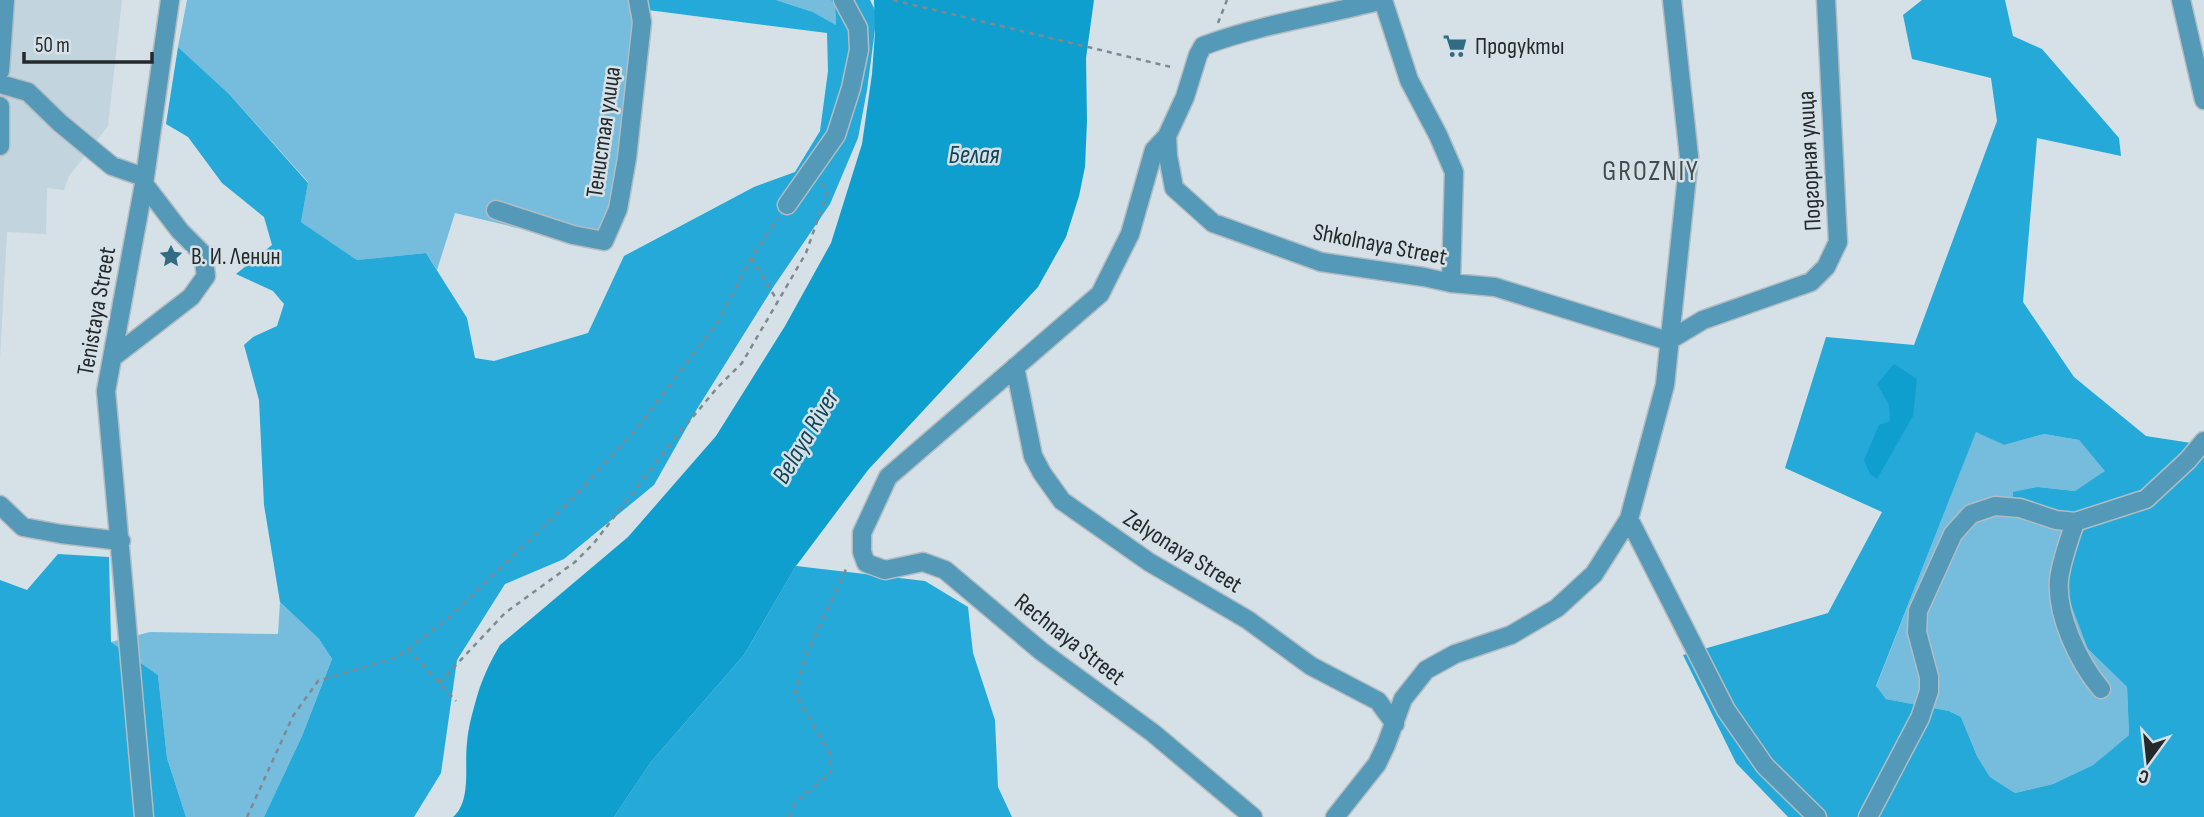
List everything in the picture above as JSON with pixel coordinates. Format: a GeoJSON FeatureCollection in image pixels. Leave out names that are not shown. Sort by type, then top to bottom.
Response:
{"type":"FeatureCollection","features":[{"type":"Feature","properties":{"kind":"street"},"geometry":{"type":"LineString","coordinates":[[0,71],[5,0]]}},
{"type":"Feature","properties":{"kind":"street","name":"Tenistaya Street"},"geometry":{"type":"LineString","coordinates":[[144,817],[106,391],[144,181],[170,0]]}},
{"type":"Feature","properties":{"kind":"street","name":"Тенистая улица"},"geometry":{"type":"LineString","coordinates":[[496,210],[573,235],[604,241],[618,209],[627,158],[642,22],[638,0]]}},
{"type":"Feature","properties":{"kind":"street"},"geometry":{"type":"LineString","coordinates":[[787,205],[836,135],[851,88],[859,50],[858,28],[842,0]]}},
{"type":"Feature","properties":{"kind":"street"},"geometry":{"type":"LineString","coordinates":[[862,533],[888,477],[1100,293],[1130,233],[1154,150],[1167,136],[1185,97],[1203,46],[1277,23],[1382,0],[1409,80],[1454,172],[1451,283]]}},
{"type":"Feature","properties":{"kind":"street"},"geometry":{"type":"LineString","coordinates":[[1335,817],[1377,764],[1404,699],[1426,670],[1455,654],[1511,635],[1557,608],[1594,574],[1629,519],[1665,385],[1689,158],[1672,0]]}},
{"type":"Feature","properties":{"kind":"street","name":"Подгорная улица"},"geometry":{"type":"LineString","coordinates":[[1668,341],[1703,320],[1811,282],[1826,267],[1838,242],[1826,0]]}},
{"type":"Feature","properties":{"kind":"street"},"geometry":{"type":"LineString","coordinates":[[2182,0],[2204,100]]}},
{"type":"Feature","properties":{"kind":"street"},"geometry":{"type":"LineString","coordinates":[[0,85],[29,92],[60,123],[112,166],[144,181],[180,231],[202,254],[206,264],[206,276],[191,297],[112,358]]}},
{"type":"Feature","properties":{"kind":"street"},"geometry":{"type":"LineString","coordinates":[[0,106],[0,146]]}},
{"type":"Feature","properties":{"kind":"street","name":"Shkolnaya Street"},"geometry":{"type":"LineString","coordinates":[[1167,136],[1174,188],[1213,223],[1321,262],[1451,283],[1495,287],[1668,341]]}},
{"type":"Feature","properties":{"kind":"street","name":"Zelyonaya Street"},"geometry":{"type":"LineString","coordinates":[[1015,367],[1034,456],[1042,473],[1062,500],[1149,562],[1248,620],[1311,666],[1378,701],[1395,724]]}},
{"type":"Feature","properties":{"kind":"street"},"geometry":{"type":"LineString","coordinates":[[1868,817],[1920,718],[1929,691],[1929,677],[1917,632],[1918,611],[1953,534],[1971,514],[1995,506],[2020,508],[2056,520],[2075,522],[2146,499],[2188,460],[2204,441]]}},
{"type":"Feature","properties":{"kind":"street"},"geometry":{"type":"LineString","coordinates":[[0,505],[23,527],[121,541]]}},
{"type":"Feature","properties":{"kind":"street"},"geometry":{"type":"LineString","coordinates":[[1629,519],[1726,710],[1765,766],[1817,817]]}},
{"type":"Feature","properties":{"kind":"street"},"geometry":{"type":"LineString","coordinates":[[2075,522],[2059,581],[2063,613],[2074,646],[2088,673],[2101,689]]}},
{"type":"Feature","properties":{"kind":"street","name":"Rechnaya Street"},"geometry":{"type":"LineString","coordinates":[[862,533],[862,552],[866,563],[885,570],[923,562],[946,570],[1041,651],[1153,733],[1253,817]]}},
{"type":"Feature","properties":{"kind":"path"},"geometry":{"type":"LineString","coordinates":[[893,0],[1156,64]]}},
{"type":"Feature","properties":{"kind":"path"},"geometry":{"type":"LineString","coordinates":[[439,683],[505,613],[575,562],[594,543],[667,448],[717,388],[742,363],[806,253],[827,193],[812,169]]}},
{"type":"Feature","properties":{"kind":"path"},"geometry":{"type":"LineString","coordinates":[[247,817],[293,716],[318,681],[397,657],[445,621],[566,506],[634,432],[718,322],[751,258],[787,205]]}},
{"type":"Feature","properties":{"kind":"path"},"geometry":{"type":"LineString","coordinates":[[751,258],[777,300]]}},
{"type":"Feature","properties":{"kind":"path"},"geometry":{"type":"LineString","coordinates":[[789,817],[795,803],[831,772],[830,754],[795,694],[805,657],[862,533]]}},
{"type":"Feature","properties":{"kind":"path"},"geometry":{"type":"LineString","coordinates":[[408,649],[456,701]]}},
{"type":"Feature","properties":{"kind":"shaded area"},"geometry":{"type":"Polygon","coordinates":[[[0,0],[122,0],[108,126],[69,176],[64,190],[47,188],[46,234],[7,232],[0,359],[0,0]]]}},
{"type":"Feature","properties":{"kind":"shaded area"},"geometry":{"type":"Polygon","coordinates":[[[187,0],[648,0],[631,167],[606,249],[455,213],[437,270],[426,253],[357,260],[301,222],[308,182],[232,97],[178,47],[187,0]]]}},
{"type":"Feature","properties":{"kind":"shaded area"},"geometry":{"type":"Polygon","coordinates":[[[648,0],[776,0],[813,12],[836,25],[835,6],[831,0],[870,0],[877,14],[858,138],[830,204],[774,286],[697,409],[654,485],[564,559],[505,584],[457,660],[441,773],[414,817],[264,817],[302,736],[332,659],[319,639],[280,602],[264,505],[259,400],[244,345],[253,337],[277,326],[284,304],[273,291],[236,274],[272,245],[264,217],[222,183],[188,137],[166,124],[178,47],[230,95],[308,183],[301,222],[357,260],[426,253],[467,318],[475,358],[494,361],[588,333],[624,256],[754,187],[795,172],[820,131],[828,71],[827,33],[648,10],[648,0]]]}},
{"type":"Feature","properties":{"kind":"shaded area"},"geometry":{"type":"Polygon","coordinates":[[[776,0],[831,0],[835,6],[836,25],[813,12],[776,0]]]}},
{"type":"Feature","properties":{"kind":"shaded area"},"geometry":{"type":"Polygon","coordinates":[[[1922,0],[2005,0],[2013,36],[2042,49],[2119,138],[2121,156],[2037,138],[2023,302],[2074,377],[2146,436],[2204,445],[2204,817],[1788,817],[1736,763],[1683,655],[1828,613],[1882,512],[1785,468],[1826,337],[1914,345],[1997,121],[1991,78],[1912,59],[1903,15],[1922,0]],[[1976,432],[1876,686],[1886,699],[1949,711],[1961,717],[1977,756],[1990,777],[2015,793],[2053,784],[2093,765],[2129,735],[2127,687],[2088,649],[2069,599],[2069,555],[2084,530],[2087,513],[2014,513],[2013,492],[2038,487],[2075,491],[2105,471],[2079,440],[2044,434],[2004,445],[1976,432]]]}},
{"type":"Feature","properties":{"kind":"shaded area"},"geometry":{"type":"Polygon","coordinates":[[[1976,431],[2004,445],[2044,434],[2079,440],[2106,471],[2075,491],[2038,487],[2015,513],[2087,513],[2084,530],[2069,555],[2088,649],[2127,687],[2129,735],[2093,765],[2053,784],[2015,793],[1990,777],[1977,756],[1961,717],[1949,711],[1886,699],[1876,687],[1976,431]]]}},
{"type":"Feature","properties":{"kind":"shaded area"},"geometry":{"type":"Polygon","coordinates":[[[58,554],[109,557],[111,642],[158,675],[167,758],[186,817],[0,817],[0,580],[27,590],[58,554]]]}},
{"type":"Feature","properties":{"kind":"shaded area"},"geometry":{"type":"Polygon","coordinates":[[[796,566],[925,581],[968,607],[973,653],[995,720],[998,787],[1012,817],[614,817],[651,762],[744,655],[796,566]]]}},
{"type":"Feature","properties":{"kind":"shaded area"},"geometry":{"type":"Polygon","coordinates":[[[280,602],[319,639],[332,659],[302,736],[264,817],[186,817],[167,758],[158,675],[111,642],[150,632],[278,634],[280,602]]]}},
{"type":"Feature","properties":{"kind":"water","name":"Белая"},"geometry":{"type":"Polygon","coordinates":[[[874,0],[1094,0],[1086,58],[1085,167],[1066,237],[1038,287],[868,470],[796,566],[744,655],[651,762],[614,817],[453,817],[463,802],[465,792],[470,722],[483,679],[500,645],[628,537],[716,436],[785,326],[831,243],[862,144],[872,74],[874,0]]]}},
{"type":"Feature","properties":{"kind":"water"},"geometry":{"type":"Polygon","coordinates":[[[1894,364],[1917,379],[1913,416],[1877,479],[1870,474],[1864,460],[1879,425],[1890,421],[1889,405],[1877,384],[1894,364]]]}},
{"type":"Feature","properties":{"kind":"place","name":"Продукты"},"geometry":{"type":"Point","coordinates":[1455,46]}},
{"type":"Feature","properties":{"kind":"place","name":"В. И. Ленин"},"geometry":{"type":"Point","coordinates":[171,256]}},
{"type":"Feature","properties":{"kind":"district","name":"GROZNIY"},"geometry":{"type":"Point","coordinates":[1651,170]}},
{"type":"Feature","properties":{"kind":"water label","name":"Belaya River"},"geometry":{"type":"Point","coordinates":[805,436]}}]}
